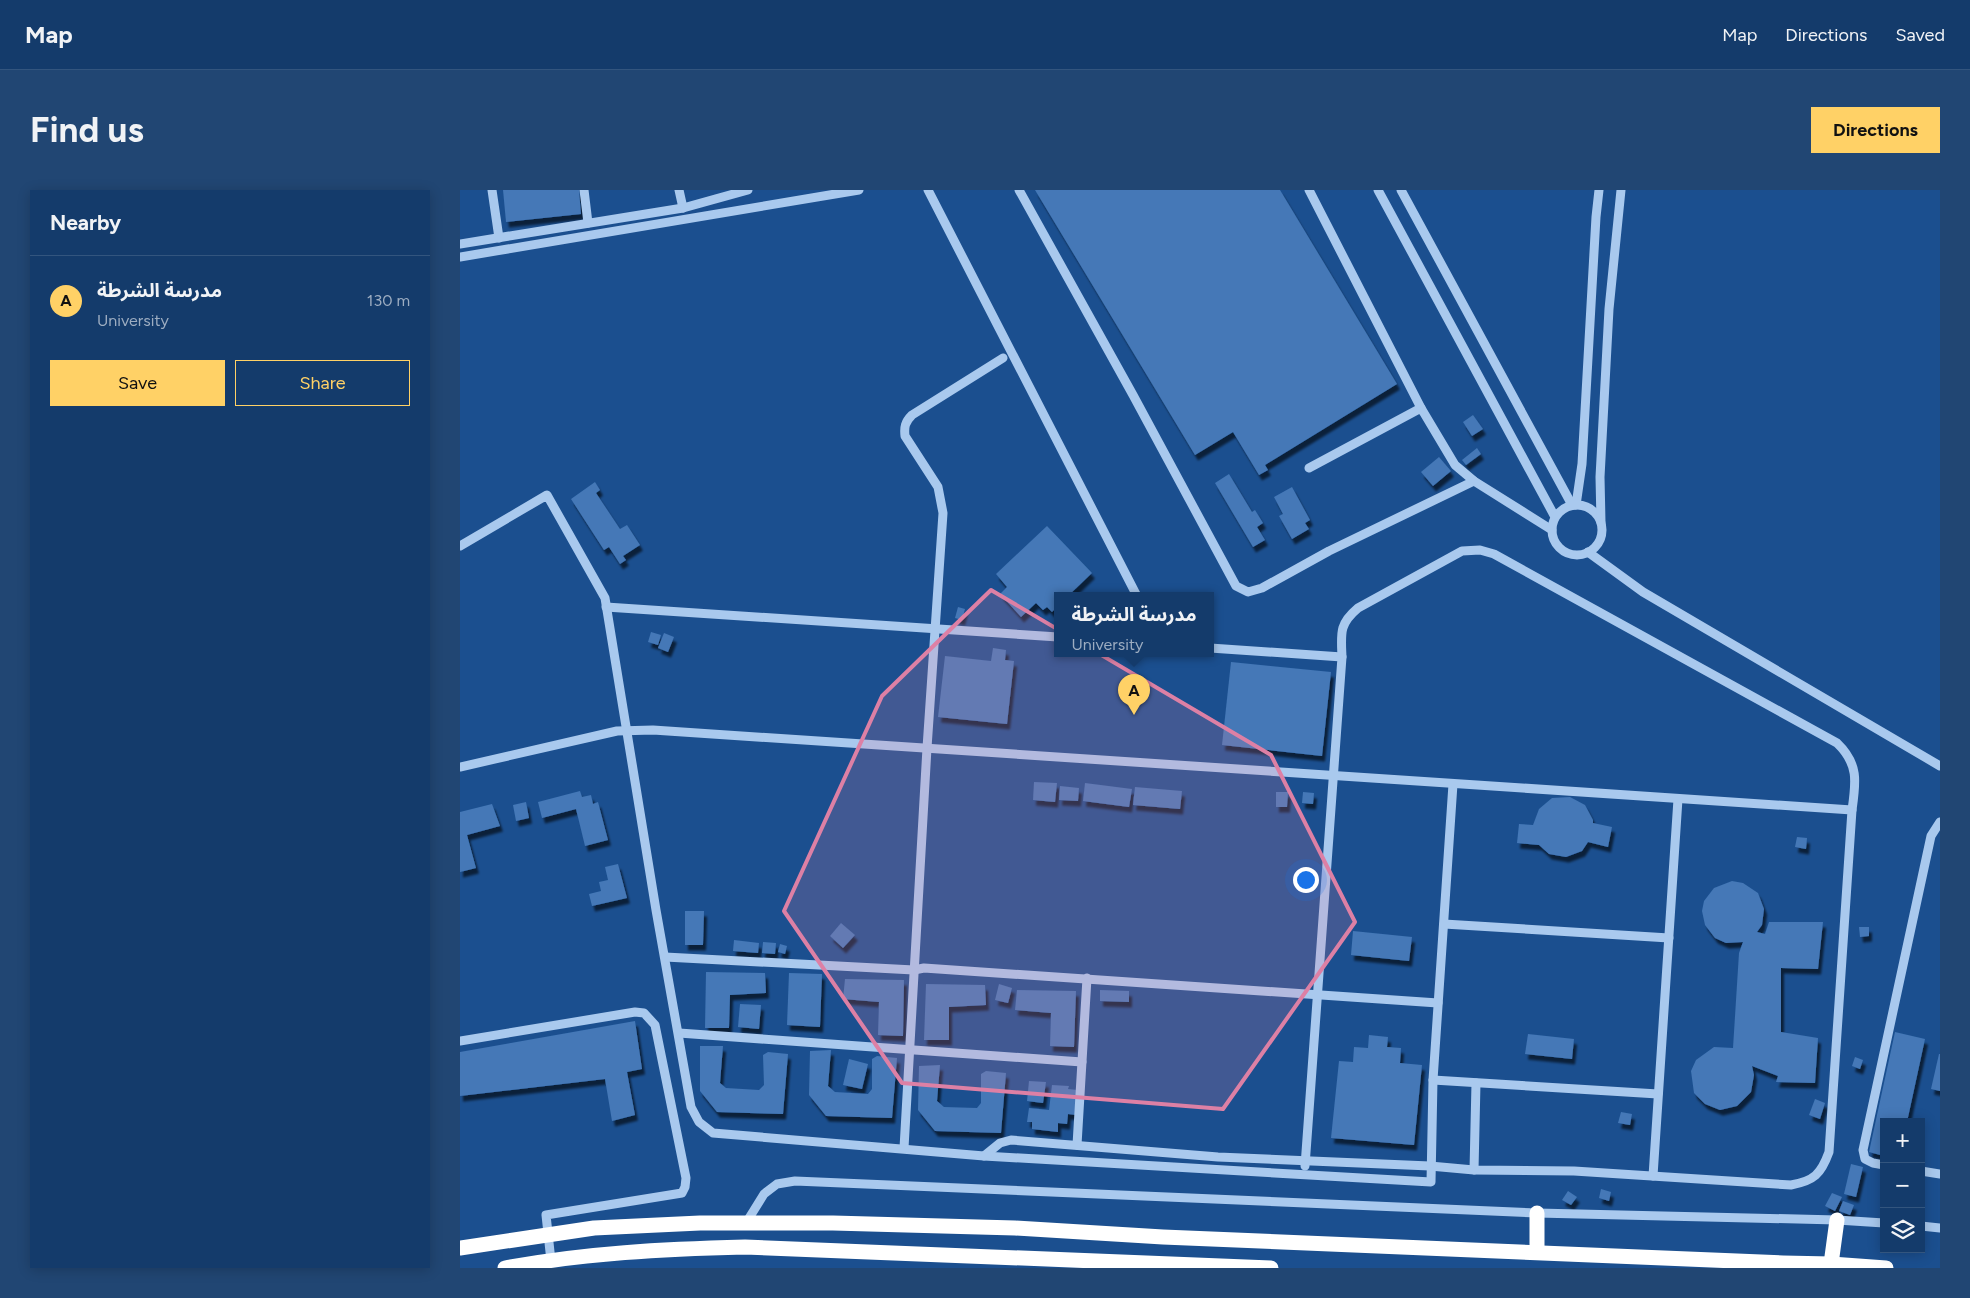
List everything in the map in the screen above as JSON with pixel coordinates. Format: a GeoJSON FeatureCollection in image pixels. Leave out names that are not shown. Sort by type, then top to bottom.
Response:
{"type":"FeatureCollection","features":[{"type":"Feature","properties":{"kind":"highway"},"geometry":{"type":"LineString","coordinates":[[1537,1212],[1537,1252]]}},
{"type":"Feature","properties":{"kind":"highway"},"geometry":{"type":"LineString","coordinates":[[1831,1264],[1838,1220]]}},
{"type":"Feature","properties":{"kind":"highway"},"geometry":{"type":"LineString","coordinates":[[460,1248],[594,1228],[700,1223],[833,1223],[1015,1228],[1163,1237],[1782,1264],[1831,1264],[1886,1268]]}},
{"type":"Feature","properties":{"kind":"highway"},"geometry":{"type":"LineString","coordinates":[[505,1268],[551,1261],[649,1252],[745,1247],[1271,1268]]}},
{"type":"Feature","properties":{"kind":"street"},"geometry":{"type":"LineString","coordinates":[[492,190],[498,238]]}},
{"type":"Feature","properties":{"kind":"street"},"geometry":{"type":"LineString","coordinates":[[584,190],[588,223]]}},
{"type":"Feature","properties":{"kind":"street"},"geometry":{"type":"LineString","coordinates":[[679,190],[683,208]]}},
{"type":"Feature","properties":{"kind":"street"},"geometry":{"type":"LineString","coordinates":[[460,244],[683,208],[748,190]]}},
{"type":"Feature","properties":{"kind":"street"},"geometry":{"type":"LineString","coordinates":[[460,257],[859,190]]}},
{"type":"Feature","properties":{"kind":"street"},"geometry":{"type":"LineString","coordinates":[[928,190],[1135,592]]}},
{"type":"Feature","properties":{"kind":"street"},"geometry":{"type":"LineString","coordinates":[[1019,190],[1236,586],[1248,592],[1262,588],[1329,551],[1474,481]]}},
{"type":"Feature","properties":{"kind":"street"},"geometry":{"type":"LineString","coordinates":[[1309,190],[1421,408],[1455,465],[1474,481],[1552,530]]}},
{"type":"Feature","properties":{"kind":"street"},"geometry":{"type":"LineString","coordinates":[[1378,190],[1555,517]]}},
{"type":"Feature","properties":{"kind":"street"},"geometry":{"type":"LineString","coordinates":[[1401,190],[1574,505]]}},
{"type":"Feature","properties":{"kind":"street"},"geometry":{"type":"LineString","coordinates":[[1574,505],[1583,456],[1599,190]]}},
{"type":"Feature","properties":{"kind":"street"},"geometry":{"type":"LineString","coordinates":[[1601,522],[1592,510],[1574,505],[1560,511],[1555,517],[1552,530],[1553,537],[1561,549],[1574,554],[1588,552],[1600,538],[1601,522],[1600,477],[1609,309],[1621,190]]}},
{"type":"Feature","properties":{"kind":"street"},"geometry":{"type":"LineString","coordinates":[[904,1148],[926,748],[943,536],[943,513],[942,498],[938,487],[905,436],[904,428],[906,421],[912,415],[1004,358]]}},
{"type":"Feature","properties":{"kind":"street"},"geometry":{"type":"LineString","coordinates":[[1309,468],[1421,408]]}},
{"type":"Feature","properties":{"kind":"street"},"geometry":{"type":"LineString","coordinates":[[460,546],[546,495],[605,598],[691,1107],[699,1122],[713,1134],[904,1148],[984,1156],[1431,1182],[1433,1080],[1453,784]]}},
{"type":"Feature","properties":{"kind":"street"},"geometry":{"type":"LineString","coordinates":[[984,1156],[1000,1143],[1011,1140],[1218,1157],[1305,1160],[1430,1166],[1474,1170],[1574,1171],[1791,1186],[1812,1180],[1824,1167],[1828,1152],[1852,810],[1856,784],[1852,762],[1846,752],[1838,743],[1494,554],[1480,550],[1462,551],[1358,608],[1346,618],[1341,631],[1342,657],[1333,776],[1317,995],[1305,1160],[1304,1174]]}},
{"type":"Feature","properties":{"kind":"street"},"geometry":{"type":"LineString","coordinates":[[1588,552],[1643,592],[1940,766]]}},
{"type":"Feature","properties":{"kind":"street"},"geometry":{"type":"LineString","coordinates":[[606,607],[1054,637]]}},
{"type":"Feature","properties":{"kind":"street"},"geometry":{"type":"LineString","coordinates":[[1214,648],[1342,657]]}},
{"type":"Feature","properties":{"kind":"street"},"geometry":{"type":"LineString","coordinates":[[460,767],[616,732],[653,730],[1852,810]]}},
{"type":"Feature","properties":{"kind":"street"},"geometry":{"type":"LineString","coordinates":[[1653,1176],[1678,798]]}},
{"type":"Feature","properties":{"kind":"street"},"geometry":{"type":"LineString","coordinates":[[1880,1164],[1872,1163],[1865,1159],[1863,1150],[1931,836],[1940,822]]}},
{"type":"Feature","properties":{"kind":"street"},"geometry":{"type":"LineString","coordinates":[[1444,924],[1669,938]]}},
{"type":"Feature","properties":{"kind":"street"},"geometry":{"type":"LineString","coordinates":[[665,957],[914,970],[924,968],[1438,1003]]}},
{"type":"Feature","properties":{"kind":"street"},"geometry":{"type":"LineString","coordinates":[[1077,1145],[1087,978]]}},
{"type":"Feature","properties":{"kind":"street"},"geometry":{"type":"LineString","coordinates":[[460,1041],[636,1012],[644,1013],[655,1026],[686,1178],[685,1187],[682,1193],[546,1215],[551,1261]]}},
{"type":"Feature","properties":{"kind":"street"},"geometry":{"type":"LineString","coordinates":[[679,1033],[1082,1062]]}},
{"type":"Feature","properties":{"kind":"street"},"geometry":{"type":"LineString","coordinates":[[1433,1080],[1658,1094]]}},
{"type":"Feature","properties":{"kind":"street"},"geometry":{"type":"LineString","coordinates":[[1474,1170],[1476,1083]]}},
{"type":"Feature","properties":{"kind":"street"},"geometry":{"type":"LineString","coordinates":[[1925,1172],[1940,1174]]}},
{"type":"Feature","properties":{"kind":"street"},"geometry":{"type":"LineString","coordinates":[[746,1223],[764,1194],[776,1184],[795,1181],[1537,1212],[1880,1223]]}},
{"type":"Feature","properties":{"kind":"street"},"geometry":{"type":"LineString","coordinates":[[1925,1226],[1940,1228]]}},
{"type":"Feature","properties":{"kind":"highlighted area"},"geometry":{"type":"Polygon","coordinates":[[[991,590],[1271,755],[1355,922],[1223,1109],[902,1083],[784,911],[882,696],[991,590]]]}},
{"type":"Feature","properties":{"kind":"building"},"geometry":{"type":"Polygon","coordinates":[[[503,190],[579,190],[581,214],[506,222],[503,190]]]}},
{"type":"Feature","properties":{"kind":"building"},"geometry":{"type":"Polygon","coordinates":[[[1035,190],[1280,190],[1397,384],[1265,465],[1268,470],[1259,475],[1233,432],[1195,455],[1035,190]]]}},
{"type":"Feature","properties":{"kind":"building"},"geometry":{"type":"Polygon","coordinates":[[[1473,415],[1483,429],[1472,436],[1463,422],[1473,415]]]}},
{"type":"Feature","properties":{"kind":"building"},"geometry":{"type":"Polygon","coordinates":[[[1477,448],[1481,454],[1466,465],[1462,460],[1477,448]]]}},
{"type":"Feature","properties":{"kind":"building"},"geometry":{"type":"Polygon","coordinates":[[[1439,457],[1451,471],[1433,486],[1421,472],[1439,457]]]}},
{"type":"Feature","properties":{"kind":"building"},"geometry":{"type":"Polygon","coordinates":[[[1229,474],[1252,512],[1255,510],[1263,523],[1257,527],[1265,540],[1253,547],[1215,483],[1229,474]]]}},
{"type":"Feature","properties":{"kind":"building"},"geometry":{"type":"Polygon","coordinates":[[[595,482],[600,490],[596,493],[620,529],[627,525],[640,545],[623,556],[626,560],[620,564],[609,547],[604,550],[571,499],[595,482]]]}},
{"type":"Feature","properties":{"kind":"building"},"geometry":{"type":"Polygon","coordinates":[[[1292,487],[1310,520],[1305,523],[1309,529],[1292,539],[1279,516],[1283,514],[1274,497],[1292,487]]]}},
{"type":"Feature","properties":{"kind":"building"},"geometry":{"type":"Polygon","coordinates":[[[1047,526],[1092,573],[1072,592],[1054,592],[1054,610],[1052,612],[1047,607],[1043,610],[1036,603],[1021,617],[1000,594],[1007,587],[996,574],[1047,526]]]}},
{"type":"Feature","properties":{"kind":"building"},"geometry":{"type":"Polygon","coordinates":[[[958,607],[965,609],[962,620],[955,618],[958,607]]]}},
{"type":"Feature","properties":{"kind":"building"},"geometry":{"type":"Polygon","coordinates":[[[651,632],[661,635],[658,645],[648,642],[651,632]]]}},
{"type":"Feature","properties":{"kind":"building"},"geometry":{"type":"Polygon","coordinates":[[[664,633],[674,637],[668,652],[658,648],[664,633]]]}},
{"type":"Feature","properties":{"kind":"building"},"geometry":{"type":"Polygon","coordinates":[[[993,648],[1006,650],[1005,660],[1014,661],[1007,724],[938,717],[945,656],[991,661],[993,648]]]}},
{"type":"Feature","properties":{"kind":"building"},"geometry":{"type":"Polygon","coordinates":[[[1231,662],[1331,672],[1322,756],[1222,745],[1231,662]]]}},
{"type":"Feature","properties":{"kind":"building"},"geometry":{"type":"Polygon","coordinates":[[[1034,782],[1057,783],[1055,802],[1033,800],[1034,782]]]}},
{"type":"Feature","properties":{"kind":"building"},"geometry":{"type":"Polygon","coordinates":[[[1085,783],[1132,789],[1129,807],[1083,801],[1085,783]]]}},
{"type":"Feature","properties":{"kind":"building"},"geometry":{"type":"Polygon","coordinates":[[[1060,786],[1079,788],[1078,801],[1059,800],[1060,786]]]}},
{"type":"Feature","properties":{"kind":"building"},"geometry":{"type":"Polygon","coordinates":[[[1135,787],[1182,791],[1180,809],[1133,805],[1135,787]]]}},
{"type":"Feature","properties":{"kind":"building"},"geometry":{"type":"Polygon","coordinates":[[[580,791],[582,797],[591,795],[593,804],[598,802],[608,840],[585,846],[576,809],[542,818],[538,802],[580,791]]]}},
{"type":"Feature","properties":{"kind":"building"},"geometry":{"type":"Polygon","coordinates":[[[1276,792],[1288,792],[1287,807],[1276,807],[1276,792]]]}},
{"type":"Feature","properties":{"kind":"building"},"geometry":{"type":"Polygon","coordinates":[[[1303,792],[1314,793],[1313,804],[1302,803],[1303,792]]]}},
{"type":"Feature","properties":{"kind":"building"},"geometry":{"type":"Polygon","coordinates":[[[1570,797],[1585,805],[1593,823],[1612,827],[1608,847],[1588,842],[1582,851],[1566,857],[1549,854],[1539,845],[1517,843],[1519,824],[1533,825],[1539,809],[1552,798],[1570,797]]]}},
{"type":"Feature","properties":{"kind":"building"},"geometry":{"type":"Polygon","coordinates":[[[526,802],[529,818],[516,821],[513,805],[526,802]]]}},
{"type":"Feature","properties":{"kind":"building"},"geometry":{"type":"Polygon","coordinates":[[[492,804],[500,826],[467,835],[476,868],[460,872],[460,812],[492,804]]]}},
{"type":"Feature","properties":{"kind":"building"},"geometry":{"type":"Polygon","coordinates":[[[1797,837],[1807,838],[1806,849],[1795,847],[1797,837]]]}},
{"type":"Feature","properties":{"kind":"building"},"geometry":{"type":"Polygon","coordinates":[[[618,864],[627,898],[592,906],[589,894],[601,891],[599,882],[608,880],[605,867],[618,864]]]}},
{"type":"Feature","properties":{"kind":"building"},"geometry":{"type":"Polygon","coordinates":[[[1732,881],[1743,883],[1758,893],[1764,909],[1762,925],[1757,932],[1765,934],[1769,922],[1823,922],[1818,969],[1781,968],[1781,1032],[1818,1038],[1815,1083],[1776,1082],[1778,1076],[1752,1066],[1754,1075],[1751,1092],[1737,1106],[1720,1110],[1705,1104],[1694,1093],[1691,1071],[1696,1060],[1714,1047],[1733,1048],[1739,953],[1743,942],[1726,943],[1715,938],[1705,925],[1702,911],[1704,901],[1714,888],[1732,881]]]}},
{"type":"Feature","properties":{"kind":"building"},"geometry":{"type":"Polygon","coordinates":[[[685,911],[704,911],[703,945],[685,945],[685,911]]]}},
{"type":"Feature","properties":{"kind":"building"},"geometry":{"type":"Polygon","coordinates":[[[841,923],[855,935],[843,948],[830,936],[841,923]]]}},
{"type":"Feature","properties":{"kind":"building"},"geometry":{"type":"Polygon","coordinates":[[[1859,927],[1869,927],[1869,936],[1860,937],[1859,927]]]}},
{"type":"Feature","properties":{"kind":"building"},"geometry":{"type":"Polygon","coordinates":[[[1353,931],[1412,937],[1409,961],[1351,955],[1353,931]]]}},
{"type":"Feature","properties":{"kind":"building"},"geometry":{"type":"Polygon","coordinates":[[[734,940],[759,943],[758,953],[733,951],[734,940]]]}},
{"type":"Feature","properties":{"kind":"building"},"geometry":{"type":"Polygon","coordinates":[[[763,942],[776,943],[775,954],[762,953],[763,942]]]}},
{"type":"Feature","properties":{"kind":"building"},"geometry":{"type":"Polygon","coordinates":[[[780,944],[787,946],[785,954],[778,952],[780,944]]]}},
{"type":"Feature","properties":{"kind":"building"},"geometry":{"type":"Polygon","coordinates":[[[706,972],[765,973],[766,993],[730,995],[729,1028],[705,1028],[706,972]]]}},
{"type":"Feature","properties":{"kind":"building"},"geometry":{"type":"Polygon","coordinates":[[[789,973],[822,974],[820,1027],[787,1025],[789,973]]]}},
{"type":"Feature","properties":{"kind":"building"},"geometry":{"type":"Polygon","coordinates":[[[845,979],[904,980],[903,1036],[878,1035],[879,1002],[843,999],[845,979]]]}},
{"type":"Feature","properties":{"kind":"building"},"geometry":{"type":"Polygon","coordinates":[[[926,984],[985,985],[986,1005],[949,1007],[949,1040],[924,1040],[926,984]]]}},
{"type":"Feature","properties":{"kind":"building"},"geometry":{"type":"Polygon","coordinates":[[[999,984],[1012,988],[1008,1003],[995,1000],[999,984]]]}},
{"type":"Feature","properties":{"kind":"building"},"geometry":{"type":"Polygon","coordinates":[[[1017,990],[1076,991],[1074,1047],[1050,1046],[1051,1013],[1015,1010],[1017,990]]]}},
{"type":"Feature","properties":{"kind":"building"},"geometry":{"type":"Polygon","coordinates":[[[1100,990],[1129,991],[1129,1002],[1100,1001],[1100,990]]]}},
{"type":"Feature","properties":{"kind":"building"},"geometry":{"type":"Polygon","coordinates":[[[740,1004],[761,1005],[759,1029],[738,1027],[740,1004]]]}},
{"type":"Feature","properties":{"kind":"building"},"geometry":{"type":"Polygon","coordinates":[[[635,1021],[642,1069],[627,1072],[635,1115],[612,1121],[605,1079],[460,1096],[460,1052],[635,1021]]]}},
{"type":"Feature","properties":{"kind":"building"},"geometry":{"type":"Polygon","coordinates":[[[1895,1032],[1925,1039],[1908,1118],[1880,1118],[1880,1155],[1869,1152],[1895,1032]]]}},
{"type":"Feature","properties":{"kind":"building"},"geometry":{"type":"Polygon","coordinates":[[[1528,1034],[1574,1039],[1572,1059],[1525,1054],[1528,1034]]]}},
{"type":"Feature","properties":{"kind":"building"},"geometry":{"type":"Polygon","coordinates":[[[1369,1035],[1388,1037],[1387,1047],[1401,1048],[1400,1063],[1422,1065],[1414,1145],[1331,1138],[1339,1061],[1353,1062],[1354,1047],[1368,1048],[1369,1035]]]}},
{"type":"Feature","properties":{"kind":"building"},"geometry":{"type":"Polygon","coordinates":[[[700,1046],[723,1046],[720,1083],[726,1088],[759,1090],[764,1085],[763,1055],[768,1052],[788,1054],[783,1114],[717,1112],[700,1091],[700,1046]]]}},
{"type":"Feature","properties":{"kind":"building"},"geometry":{"type":"Polygon","coordinates":[[[831,1050],[828,1086],[835,1092],[868,1094],[872,1089],[872,1059],[877,1056],[897,1058],[892,1118],[826,1116],[809,1095],[810,1051],[831,1050]]]}},
{"type":"Feature","properties":{"kind":"building"},"geometry":{"type":"Polygon","coordinates":[[[1940,1054],[1940,1091],[1931,1089],[1940,1054]]]}},
{"type":"Feature","properties":{"kind":"building"},"geometry":{"type":"Polygon","coordinates":[[[1855,1057],[1863,1060],[1860,1069],[1852,1066],[1855,1057]]]}},
{"type":"Feature","properties":{"kind":"building"},"geometry":{"type":"Polygon","coordinates":[[[849,1059],[868,1064],[862,1089],[843,1085],[849,1059]]]}},
{"type":"Feature","properties":{"kind":"building"},"geometry":{"type":"Polygon","coordinates":[[[940,1065],[937,1101],[944,1107],[977,1108],[981,1103],[981,1074],[986,1071],[1006,1073],[1001,1133],[935,1131],[918,1110],[919,1066],[940,1065]]]}},
{"type":"Feature","properties":{"kind":"building"},"geometry":{"type":"Polygon","coordinates":[[[1029,1081],[1046,1082],[1043,1103],[1027,1101],[1029,1081]]]}},
{"type":"Feature","properties":{"kind":"building"},"geometry":{"type":"Polygon","coordinates":[[[1052,1085],[1069,1086],[1068,1089],[1078,1090],[1076,1115],[1068,1114],[1067,1124],[1058,1123],[1058,1132],[1032,1129],[1032,1122],[1027,1122],[1029,1108],[1049,1110],[1052,1085]]]}},
{"type":"Feature","properties":{"kind":"building"},"geometry":{"type":"Polygon","coordinates":[[[1815,1099],[1825,1103],[1820,1119],[1809,1115],[1815,1099]]]}},
{"type":"Feature","properties":{"kind":"building"},"geometry":{"type":"Polygon","coordinates":[[[1621,1112],[1632,1114],[1630,1125],[1618,1123],[1621,1112]]]}},
{"type":"Feature","properties":{"kind":"building"},"geometry":{"type":"Polygon","coordinates":[[[1851,1164],[1863,1167],[1856,1197],[1844,1194],[1851,1164]]]}},
{"type":"Feature","properties":{"kind":"building"},"geometry":{"type":"Polygon","coordinates":[[[1601,1189],[1611,1192],[1609,1201],[1599,1198],[1601,1189]]]}},
{"type":"Feature","properties":{"kind":"building"},"geometry":{"type":"Polygon","coordinates":[[[1568,1191],[1577,1197],[1571,1205],[1562,1200],[1568,1191]]]}},
{"type":"Feature","properties":{"kind":"building"},"geometry":{"type":"Polygon","coordinates":[[[1832,1193],[1842,1197],[1835,1211],[1825,1206],[1832,1193]]]}},
{"type":"Feature","properties":{"kind":"building"},"geometry":{"type":"Polygon","coordinates":[[[1843,1201],[1854,1205],[1850,1215],[1839,1211],[1843,1201]]]}},
{"type":"Feature","properties":{"kind":"place","name":"مدرسة الشرطة"},"geometry":{"type":"Point","coordinates":[1134,715]}}]}
